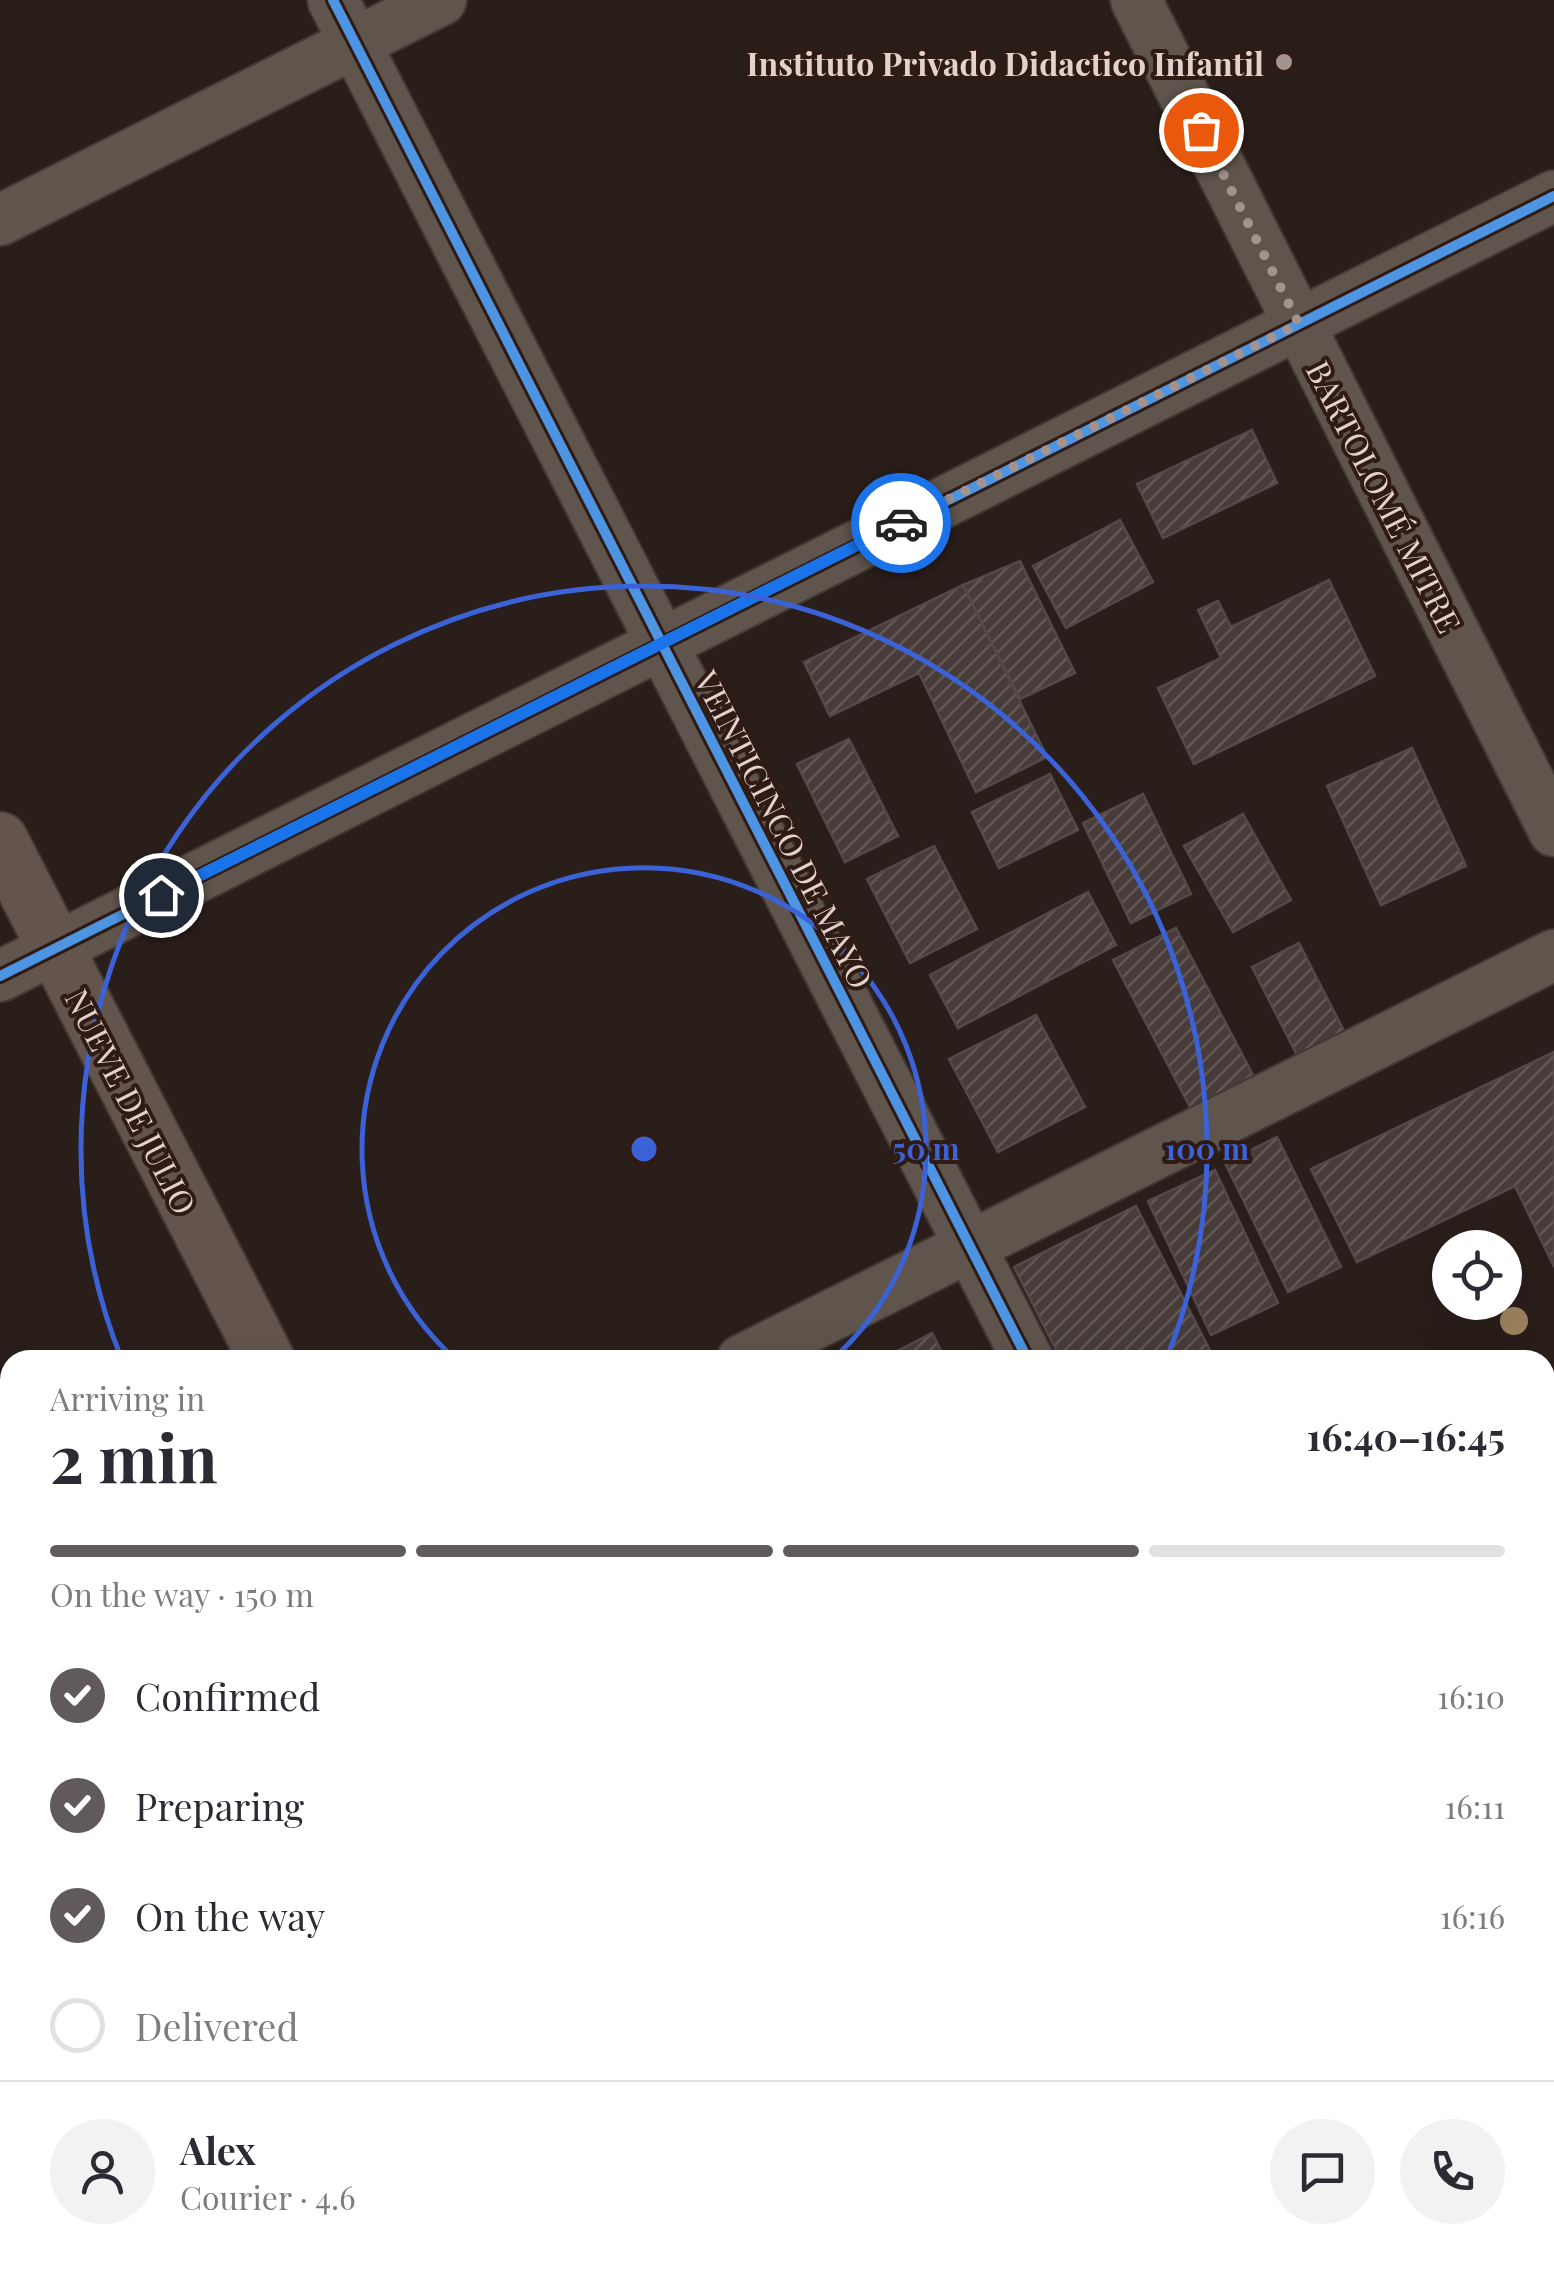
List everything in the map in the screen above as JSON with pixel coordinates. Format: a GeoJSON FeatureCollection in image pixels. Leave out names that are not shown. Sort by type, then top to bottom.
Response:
{"type":"FeatureCollection","features":[{"type":"Feature","properties":{"kind":"main road","name":"NUEVE DE JULIO"},"geometry":{"type":"LineString","coordinates":[[0,840],[261,1350]]}},
{"type":"Feature","properties":{"kind":"street"},"geometry":{"type":"LineString","coordinates":[[0,220],[343,22],[441,0]]}},
{"type":"Feature","properties":{"kind":"street","name":"BARTOLOMÉ MITRE"},"geometry":{"type":"LineString","coordinates":[[1136,0],[1554,831]]}},
{"type":"Feature","properties":{"kind":"street","name":"VEINTICINCO DE MAYO"},"geometry":{"type":"LineString","coordinates":[[343,22],[1023,1350]]}},
{"type":"Feature","properties":{"kind":"street"},"geometry":{"type":"LineString","coordinates":[[0,976],[1554,196]]}},
{"type":"Feature","properties":{"kind":"street"},"geometry":{"type":"LineString","coordinates":[[762,1350],[1554,955]]}},
{"type":"Feature","properties":{"kind":"building"},"geometry":{"type":"Polygon","coordinates":[[[1252,430],[1277,483],[1163,538],[1137,484],[1252,430]]]}},
{"type":"Feature","properties":{"kind":"building"},"geometry":{"type":"Polygon","coordinates":[[[1120,520],[1153,582],[1066,628],[1033,566],[1120,520]]]}},
{"type":"Feature","properties":{"kind":"building"},"geometry":{"type":"Polygon","coordinates":[[[1020,561],[1075,673],[1020,699],[963,585],[1020,561]]]}},
{"type":"Feature","properties":{"kind":"building"},"geometry":{"type":"Polygon","coordinates":[[[1329,580],[1375,676],[1194,764],[1158,688],[1221,658],[1198,610],[1218,601],[1231,627],[1329,580]]]}},
{"type":"Feature","properties":{"kind":"building"},"geometry":{"type":"Polygon","coordinates":[[[963,585],[1047,757],[976,792],[919,673],[830,716],[804,662],[963,585]]]}},
{"type":"Feature","properties":{"kind":"building"},"geometry":{"type":"Polygon","coordinates":[[[849,739],[898,836],[845,862],[797,764],[849,739]]]}},
{"type":"Feature","properties":{"kind":"building"},"geometry":{"type":"Polygon","coordinates":[[[1412,748],[1466,866],[1381,905],[1327,786],[1412,748]]]}},
{"type":"Feature","properties":{"kind":"building"},"geometry":{"type":"Polygon","coordinates":[[[1050,774],[1078,830],[999,868],[972,812],[1050,774]]]}},
{"type":"Feature","properties":{"kind":"building"},"geometry":{"type":"Polygon","coordinates":[[[1143,794],[1191,894],[1131,923],[1083,823],[1143,794]]]}},
{"type":"Feature","properties":{"kind":"building"},"geometry":{"type":"Polygon","coordinates":[[[1243,814],[1291,900],[1233,932],[1184,846],[1243,814]]]}},
{"type":"Feature","properties":{"kind":"building"},"geometry":{"type":"Polygon","coordinates":[[[934,846],[977,929],[910,963],[867,879],[934,846]]]}},
{"type":"Feature","properties":{"kind":"building"},"geometry":{"type":"Polygon","coordinates":[[[1088,892],[1116,945],[958,1028],[930,975],[1088,892]]]}},
{"type":"Feature","properties":{"kind":"building"},"geometry":{"type":"Polygon","coordinates":[[[1176,928],[1254,1077],[1191,1109],[1113,960],[1176,928]]]}},
{"type":"Feature","properties":{"kind":"building"},"geometry":{"type":"Polygon","coordinates":[[[1299,943],[1347,1037],[1300,1061],[1252,967],[1299,943]]]}},
{"type":"Feature","properties":{"kind":"building"},"geometry":{"type":"Polygon","coordinates":[[[1036,1015],[1085,1107],[998,1152],[949,1059],[1036,1015]]]}},
{"type":"Feature","properties":{"kind":"building"},"geometry":{"type":"Polygon","coordinates":[[[1554,1052],[1554,1267],[1515,1186],[1357,1262],[1311,1169],[1554,1052]]]}},
{"type":"Feature","properties":{"kind":"building"},"geometry":{"type":"Polygon","coordinates":[[[1277,1137],[1341,1267],[1288,1292],[1225,1163],[1277,1137]]]}},
{"type":"Feature","properties":{"kind":"building"},"geometry":{"type":"Polygon","coordinates":[[[1215,1170],[1278,1303],[1211,1335],[1148,1201],[1215,1170]]]}},
{"type":"Feature","properties":{"kind":"building"},"geometry":{"type":"Polygon","coordinates":[[[1136,1206],[1210,1350],[1056,1350],[1014,1267],[1136,1206]]]}},
{"type":"Feature","properties":{"kind":"building"},"geometry":{"type":"Polygon","coordinates":[[[932,1333],[941,1350],[899,1350],[932,1333]]]}},
{"type":"Feature","properties":{"kind":"cycle path"},"geometry":{"type":"LineString","coordinates":[[333,0],[1023,1350]]}},
{"type":"Feature","properties":{"kind":"cycle path"},"geometry":{"type":"LineString","coordinates":[[0,976],[1554,196]]}},
{"type":"Feature","properties":{"kind":"way so far"},"geometry":{"type":"LineString","coordinates":[[901,523],[1299,324],[1201,130]]}},
{"type":"Feature","properties":{"kind":"place","name":"Instituto Privado Didactico Infantil"},"geometry":{"type":"Point","coordinates":[1284,62]}},
{"type":"Feature","properties":{"kind":"route"},"geometry":{"type":"LineString","coordinates":[[161,895],[901,523]]}}]}
